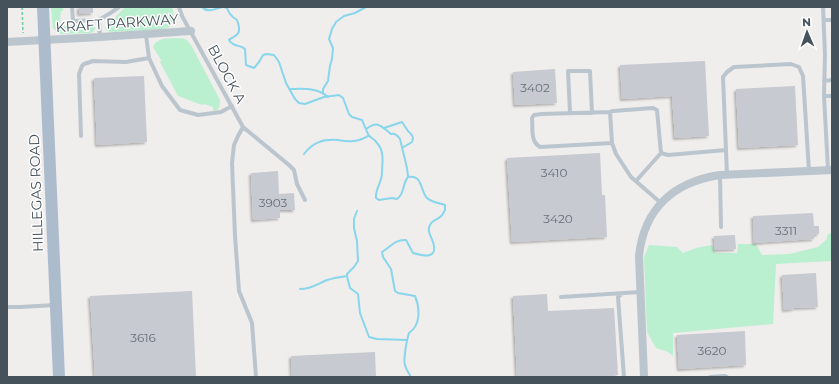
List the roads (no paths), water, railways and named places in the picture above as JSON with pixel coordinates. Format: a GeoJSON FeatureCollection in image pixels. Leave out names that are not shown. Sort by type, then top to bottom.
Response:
{"type":"FeatureCollection","features":[{"type":"Feature","properties":{"kind":"main road","name":"HILLEGAS ROAD"},"geometry":{"type":"LineString","coordinates":[[43,7],[59,377]]}},
{"type":"Feature","properties":{"kind":"street","name":"KRAFT PARKWAY"},"geometry":{"type":"LineString","coordinates":[[7,42],[146,35],[191,31]]}},
{"type":"Feature","properties":{"kind":"street"},"geometry":{"type":"LineString","coordinates":[[644,377],[639,256],[641,240],[647,224],[659,206],[674,192],[690,183],[706,178],[724,175],[830,170]]}},
{"type":"Feature","properties":{"kind":"lane"},"geometry":{"type":"LineString","coordinates":[[72,7],[73,21],[99,20],[119,7]]}},
{"type":"Feature","properties":{"kind":"lane","name":"BLOCK A"},"geometry":{"type":"LineString","coordinates":[[179,7],[243,127]]}},
{"type":"Feature","properties":{"kind":"lane"},"geometry":{"type":"LineString","coordinates":[[823,7],[824,96],[830,170]]}},
{"type":"Feature","properties":{"kind":"lane"},"geometry":{"type":"LineString","coordinates":[[99,20],[100,37]]}},
{"type":"Feature","properties":{"kind":"lane"},"geometry":{"type":"LineString","coordinates":[[824,20],[832,20]]}},
{"type":"Feature","properties":{"kind":"lane"},"geometry":{"type":"LineString","coordinates":[[146,35],[148,58],[162,86],[180,110],[198,115],[221,112],[232,106]]}},
{"type":"Feature","properties":{"kind":"lane"},"geometry":{"type":"LineString","coordinates":[[81,136],[79,74],[82,66],[94,61],[126,62],[148,58]]}},
{"type":"Feature","properties":{"kind":"lane"},"geometry":{"type":"LineString","coordinates":[[721,228],[726,150],[723,77],[734,67],[791,64],[799,67],[803,76],[809,171]]}},
{"type":"Feature","properties":{"kind":"lane"},"geometry":{"type":"LineString","coordinates":[[570,113],[568,71],[590,71],[592,113]]}},
{"type":"Feature","properties":{"kind":"lane"},"geometry":{"type":"LineString","coordinates":[[824,80],[832,80]]}},
{"type":"Feature","properties":{"kind":"lane"},"geometry":{"type":"LineString","coordinates":[[824,96],[832,96]]}},
{"type":"Feature","properties":{"kind":"lane"},"geometry":{"type":"LineString","coordinates":[[612,143],[540,147],[533,141],[532,118],[542,114],[592,113],[653,108],[657,110],[661,153],[636,181]]}},
{"type":"Feature","properties":{"kind":"lane"},"geometry":{"type":"LineString","coordinates":[[610,112],[612,143],[616,154],[631,177],[659,206]]}},
{"type":"Feature","properties":{"kind":"lane"},"geometry":{"type":"LineString","coordinates":[[256,377],[252,323],[239,291],[235,236],[232,163],[234,145],[243,127],[290,165],[294,170],[297,184],[306,200]]}},
{"type":"Feature","properties":{"kind":"lane"},"geometry":{"type":"LineString","coordinates":[[661,153],[668,155],[726,150]]}},
{"type":"Feature","properties":{"kind":"lane"},"geometry":{"type":"LineString","coordinates":[[561,297],[640,292]]}},
{"type":"Feature","properties":{"kind":"lane"},"geometry":{"type":"LineString","coordinates":[[624,293],[618,297],[624,377]]}},
{"type":"Feature","properties":{"kind":"lane"},"geometry":{"type":"LineString","coordinates":[[7,307],[56,304]]}},
{"type":"Feature","properties":{"kind":"lane"},"geometry":{"type":"LineString","coordinates":[[710,377],[727,377]]}},
{"type":"Feature","properties":{"kind":"waterway"},"geometry":{"type":"LineString","coordinates":[[202,7],[207,10],[223,7]]}},
{"type":"Feature","properties":{"kind":"waterway"},"geometry":{"type":"LineString","coordinates":[[224,7],[227,8],[231,15],[237,20],[239,31],[237,35],[229,40],[233,44],[245,49],[246,65],[254,68],[263,55],[274,55],[279,62],[286,83],[299,103],[305,104],[324,97],[339,95],[343,98],[349,114],[352,117],[362,120],[370,137],[380,146],[382,154],[382,176],[376,198],[379,200],[392,198],[397,199],[400,197],[408,177],[413,177],[419,180],[427,198],[445,205],[445,210],[442,215],[432,222],[429,228],[429,233],[434,246],[433,253],[427,256],[413,253],[406,240],[396,242],[382,252],[383,257],[391,269],[395,291],[398,293],[415,296],[418,306],[416,326],[409,333],[405,354],[405,367],[411,377]]}},
{"type":"Feature","properties":{"kind":"waterway"},"geometry":{"type":"LineString","coordinates":[[323,93],[323,89],[328,81],[332,59],[333,48],[329,39],[332,29],[336,22],[344,16],[355,13],[366,7]]}},
{"type":"Feature","properties":{"kind":"waterway"},"geometry":{"type":"LineString","coordinates":[[290,89],[315,90],[328,97]]}},
{"type":"Feature","properties":{"kind":"waterway"},"geometry":{"type":"LineString","coordinates":[[384,128],[402,122],[413,138],[412,142],[402,148]]}},
{"type":"Feature","properties":{"kind":"waterway"},"geometry":{"type":"LineString","coordinates":[[366,129],[370,126],[379,125],[391,134],[395,134],[400,139],[408,176]]}},
{"type":"Feature","properties":{"kind":"waterway"},"geometry":{"type":"LineString","coordinates":[[304,154],[307,150],[319,142],[333,140],[355,141],[368,136]]}},
{"type":"Feature","properties":{"kind":"waterway"},"geometry":{"type":"LineString","coordinates":[[357,211],[354,219],[354,228],[357,241],[358,261],[347,274],[350,288],[358,294],[360,313],[369,337],[377,339],[407,340]]}},
{"type":"Feature","properties":{"kind":"waterway"},"geometry":{"type":"LineString","coordinates":[[300,289],[311,287],[327,280],[347,276]]}}]}
